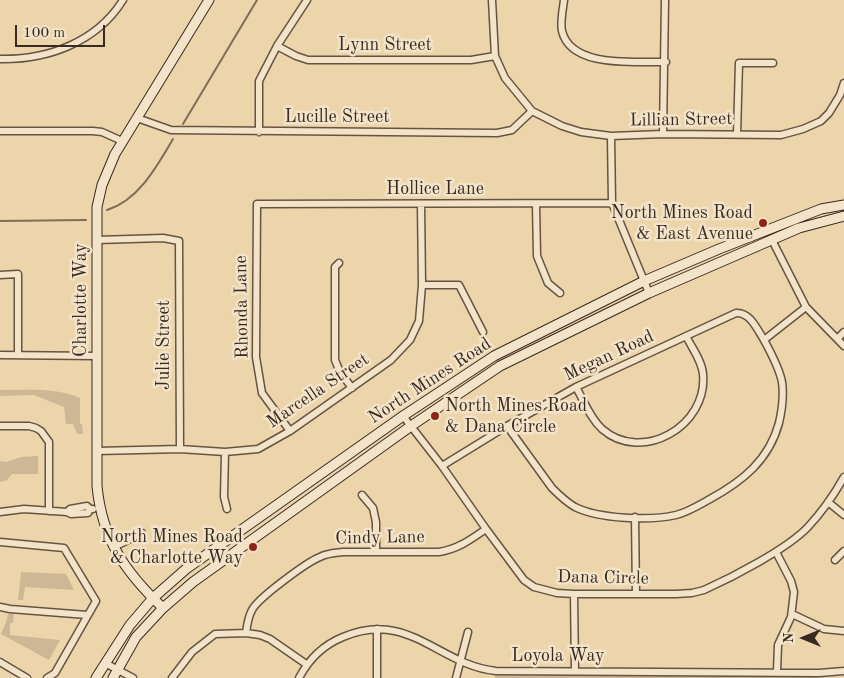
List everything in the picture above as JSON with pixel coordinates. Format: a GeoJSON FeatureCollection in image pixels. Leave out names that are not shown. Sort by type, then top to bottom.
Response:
{"type":"FeatureCollection","features":[{"type":"Feature","properties":{"kind":"main road","name":"Charlotte Way"},"geometry":{"type":"LineString","coordinates":[[163,608],[129,572],[114,547],[95,508],[97,486],[97,220],[102,185],[115,154],[209,0]]}},
{"type":"Feature","properties":{"kind":"main road","name":"North Mines Road"},"geometry":{"type":"LineString","coordinates":[[96,678],[130,625],[153,598],[186,569],[403,416],[494,356],[644,281],[767,228],[824,208],[844,205]]}},
{"type":"Feature","properties":{"kind":"main road"},"geometry":{"type":"LineString","coordinates":[[772,240],[777,230],[816,215],[824,208]]}},
{"type":"Feature","properties":{"kind":"main road","name":"North Mines Road"},"geometry":{"type":"LineString","coordinates":[[113,678],[136,637],[163,608],[193,582],[411,426],[500,366],[648,293],[798,228],[844,216]]}},
{"type":"Feature","properties":{"kind":"street"},"geometry":{"type":"LineString","coordinates":[[0,59],[25,59],[43,56],[77,42],[108,20],[123,0]]}},
{"type":"Feature","properties":{"kind":"street"},"geometry":{"type":"LineString","coordinates":[[259,132],[259,81],[277,46],[307,0]]}},
{"type":"Feature","properties":{"kind":"street"},"geometry":{"type":"LineString","coordinates":[[492,0],[495,56],[505,78],[532,111]]}},
{"type":"Feature","properties":{"kind":"street"},"geometry":{"type":"LineString","coordinates":[[564,0],[562,31],[574,50],[601,60],[666,62]]}},
{"type":"Feature","properties":{"kind":"street"},"geometry":{"type":"LineString","coordinates":[[663,134],[666,0]]}},
{"type":"Feature","properties":{"kind":"street","name":"Lynn Street"},"geometry":{"type":"LineString","coordinates":[[277,46],[308,60],[471,60],[495,56]]}},
{"type":"Feature","properties":{"kind":"street"},"geometry":{"type":"LineString","coordinates":[[737,134],[738,62],[773,63]]}},
{"type":"Feature","properties":{"kind":"street","name":"Lillian Street"},"geometry":{"type":"LineString","coordinates":[[532,111],[562,126],[582,132],[611,136],[663,134],[781,135],[803,129],[821,121],[829,113],[840,95],[844,83]]}},
{"type":"Feature","properties":{"kind":"street","name":"Lucille Street"},"geometry":{"type":"LineString","coordinates":[[137,118],[171,130],[497,133],[512,130],[532,111]]}},
{"type":"Feature","properties":{"kind":"street"},"geometry":{"type":"LineString","coordinates":[[0,131],[93,131],[102,132],[122,141]]}},
{"type":"Feature","properties":{"kind":"street"},"geometry":{"type":"LineString","coordinates":[[611,136],[612,203],[648,293]]}},
{"type":"Feature","properties":{"kind":"street","name":"Hollice Lane"},"geometry":{"type":"LineString","coordinates":[[257,204],[612,203]]}},
{"type":"Feature","properties":{"kind":"street","name":"Rhonda Lane"},"geometry":{"type":"LineString","coordinates":[[257,204],[256,357],[262,393],[290,431]]}},
{"type":"Feature","properties":{"kind":"street","name":"Marcella Street"},"geometry":{"type":"LineString","coordinates":[[97,450],[180,449],[225,452],[258,449],[290,431],[391,360],[410,340],[419,321],[422,285],[421,204]]}},
{"type":"Feature","properties":{"kind":"street"},"geometry":{"type":"LineString","coordinates":[[536,204],[538,256],[548,283],[560,293]]}},
{"type":"Feature","properties":{"kind":"street","name":"Julie Street"},"geometry":{"type":"LineString","coordinates":[[97,240],[162,238],[179,241],[180,449]]}},
{"type":"Feature","properties":{"kind":"street"},"geometry":{"type":"LineString","coordinates":[[772,240],[806,307],[844,346]]}},
{"type":"Feature","properties":{"kind":"street"},"geometry":{"type":"LineString","coordinates":[[339,263],[335,268],[335,360],[340,372],[352,388]]}},
{"type":"Feature","properties":{"kind":"street"},"geometry":{"type":"LineString","coordinates":[[0,274],[18,274],[18,355]]}},
{"type":"Feature","properties":{"kind":"street"},"geometry":{"type":"LineString","coordinates":[[422,285],[459,286],[483,332]]}},
{"type":"Feature","properties":{"kind":"street"},"geometry":{"type":"LineString","coordinates":[[507,426],[552,488],[561,497],[575,506],[591,513],[605,516],[665,516],[689,511],[732,487],[750,472],[762,458],[776,434],[781,414],[782,381],[778,367],[764,340],[806,307]]}},
{"type":"Feature","properties":{"kind":"street","name":"Megan Road"},"geometry":{"type":"LineString","coordinates":[[442,466],[576,387],[736,313],[748,315],[764,340]]}},
{"type":"Feature","properties":{"kind":"street"},"geometry":{"type":"LineString","coordinates":[[838,338],[844,332]]}},
{"type":"Feature","properties":{"kind":"street"},"geometry":{"type":"LineString","coordinates":[[576,387],[596,422],[603,430],[617,438],[648,442],[666,435],[685,423],[692,416],[699,403],[702,390],[703,372],[686,336]]}},
{"type":"Feature","properties":{"kind":"street"},"geometry":{"type":"LineString","coordinates":[[0,355],[97,356]]}},
{"type":"Feature","properties":{"kind":"street","name":"Dana Circle"},"geometry":{"type":"LineString","coordinates":[[403,416],[442,466],[524,580],[544,591],[574,594],[636,594],[692,593],[704,590],[776,552],[807,528],[828,502],[844,477]]}},
{"type":"Feature","properties":{"kind":"street"},"geometry":{"type":"LineString","coordinates":[[0,426],[29,426],[41,431],[45,435],[49,447],[49,511]]}},
{"type":"Feature","properties":{"kind":"street"},"geometry":{"type":"LineString","coordinates":[[225,452],[224,497],[227,509]]}},
{"type":"Feature","properties":{"kind":"street"},"geometry":{"type":"LineString","coordinates":[[362,495],[374,508],[376,552]]}},
{"type":"Feature","properties":{"kind":"street"},"geometry":{"type":"LineString","coordinates":[[828,502],[844,514]]}},
{"type":"Feature","properties":{"kind":"street"},"geometry":{"type":"LineString","coordinates":[[0,512],[24,509],[67,512],[71,514],[88,513],[95,508]]}},
{"type":"Feature","properties":{"kind":"street"},"geometry":{"type":"LineString","coordinates":[[635,517],[636,594]]}},
{"type":"Feature","properties":{"kind":"street","name":"Cindy Lane"},"geometry":{"type":"LineString","coordinates":[[246,633],[252,609],[261,599],[318,557],[331,553],[439,552],[453,550],[464,545],[486,529]]}},
{"type":"Feature","properties":{"kind":"street"},"geometry":{"type":"LineString","coordinates":[[114,547],[142,532]]}},
{"type":"Feature","properties":{"kind":"street"},"geometry":{"type":"LineString","coordinates":[[0,542],[64,548],[96,600],[55,673],[47,678]]}},
{"type":"Feature","properties":{"kind":"street"},"geometry":{"type":"LineString","coordinates":[[835,560],[844,551]]}},
{"type":"Feature","properties":{"kind":"street"},"geometry":{"type":"LineString","coordinates":[[776,552],[784,565],[793,587],[794,605],[778,645],[777,671]]}},
{"type":"Feature","properties":{"kind":"street"},"geometry":{"type":"LineString","coordinates":[[574,594],[575,671]]}},
{"type":"Feature","properties":{"kind":"street"},"geometry":{"type":"LineString","coordinates":[[0,607],[87,615]]}},
{"type":"Feature","properties":{"kind":"street"},"geometry":{"type":"LineString","coordinates":[[792,614],[824,629],[844,631]]}},
{"type":"Feature","properties":{"kind":"street"},"geometry":{"type":"LineString","coordinates":[[377,629],[377,678]]}},
{"type":"Feature","properties":{"kind":"street","name":"Loyola Way"},"geometry":{"type":"LineString","coordinates":[[299,678],[306,664],[332,642],[358,632],[377,629],[406,633],[473,667],[496,671],[777,671],[819,673],[844,671]]}},
{"type":"Feature","properties":{"kind":"street"},"geometry":{"type":"LineString","coordinates":[[456,678],[468,632]]}},
{"type":"Feature","properties":{"kind":"street"},"geometry":{"type":"LineString","coordinates":[[172,678],[192,652],[215,634],[246,633],[270,639],[306,664]]}},
{"type":"Feature","properties":{"kind":"street"},"geometry":{"type":"LineString","coordinates":[[0,662],[27,678]]}},
{"type":"Feature","properties":{"kind":"street"},"geometry":{"type":"LineString","coordinates":[[105,663],[133,678]]}},
{"type":"Feature","properties":{"kind":"shaded area"},"geometry":{"type":"Polygon","coordinates":[[[0,390],[61,392],[80,398],[80,424],[82,424],[83,434],[77,434],[73,424],[66,424],[64,407],[34,395],[0,396],[0,390]]]}},
{"type":"Feature","properties":{"kind":"shaded area"},"geometry":{"type":"Polygon","coordinates":[[[38,456],[38,474],[12,474],[7,480],[0,482],[0,461],[6,462],[21,457],[38,456]]]}},
{"type":"Feature","properties":{"kind":"shaded area"},"geometry":{"type":"Polygon","coordinates":[[[21,572],[66,574],[74,590],[25,587],[23,600],[18,600],[21,572]]]}},
{"type":"Feature","properties":{"kind":"shaded area"},"geometry":{"type":"Polygon","coordinates":[[[8,614],[14,614],[13,623],[10,623],[10,635],[60,640],[49,660],[1,634],[8,614]]]}},
{"type":"Feature","properties":{"kind":"shaded area"},"geometry":{"type":"Polygon","coordinates":[[[496,671],[777,671],[821,678],[495,678],[496,671]]]}},
{"type":"Feature","properties":{"kind":"waterway"},"geometry":{"type":"LineString","coordinates":[[183,124],[257,0]]}},
{"type":"Feature","properties":{"kind":"waterway"},"geometry":{"type":"LineString","coordinates":[[107,210],[129,198],[138,190],[154,171],[173,139]]}},
{"type":"Feature","properties":{"kind":"waterway"},"geometry":{"type":"LineString","coordinates":[[0,221],[86,220]]}},
{"type":"Feature","properties":{"kind":"place","name":"North Mines Road & East Avenue"},"geometry":{"type":"Point","coordinates":[763,223]}},
{"type":"Feature","properties":{"kind":"place","name":"North Mines Road & Dana Circle"},"geometry":{"type":"Point","coordinates":[435,416]}},
{"type":"Feature","properties":{"kind":"place","name":"North Mines Road & Charlotte Way"},"geometry":{"type":"Point","coordinates":[253,547]}}]}
